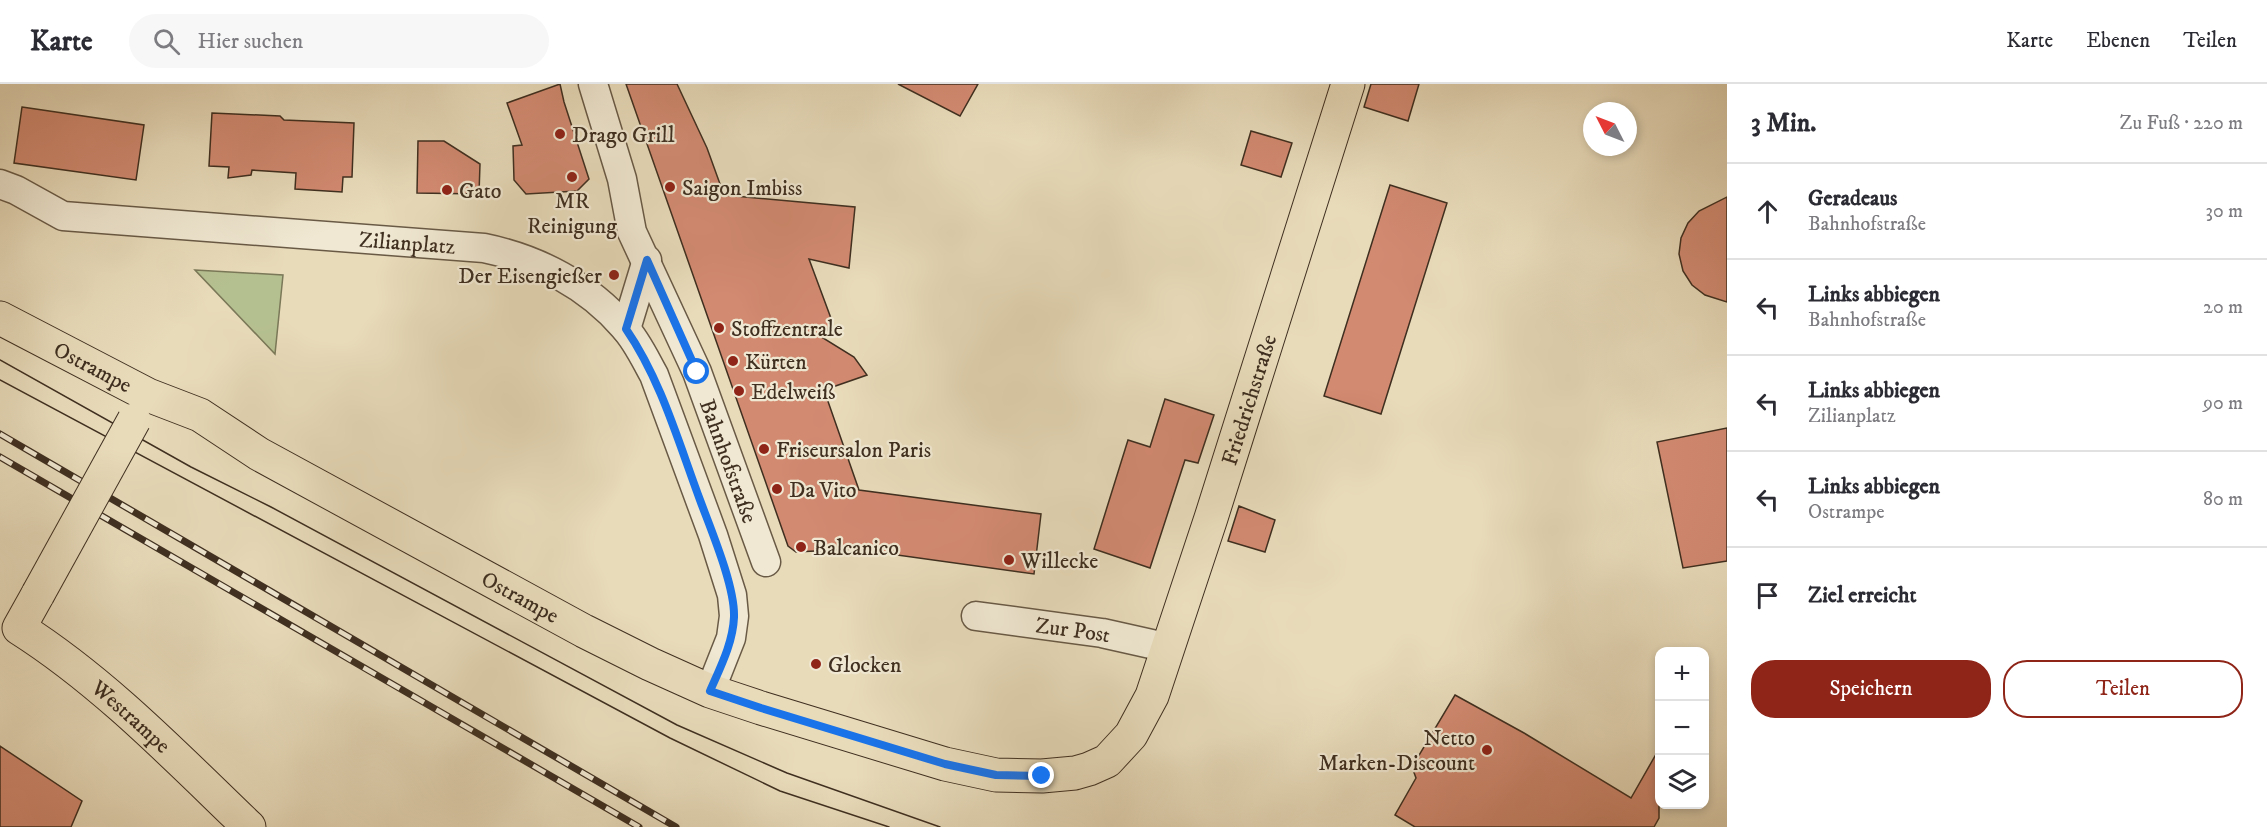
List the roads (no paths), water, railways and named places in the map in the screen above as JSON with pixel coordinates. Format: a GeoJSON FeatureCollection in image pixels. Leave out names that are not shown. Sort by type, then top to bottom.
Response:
{"type":"FeatureCollection","features":[{"type":"Feature","properties":{"kind":"main road","name":"Friedrichstraße"},"geometry":{"type":"LineString","coordinates":[[1076,773],[1096,767],[1111,757],[1131,735],[1145,712],[1169,648],[1348,84]]}},
{"type":"Feature","properties":{"kind":"main road","name":"Ostrampe"},"geometry":{"type":"LineString","coordinates":[[0,318],[141,408],[200,415],[258,454],[584,631],[710,691],[945,764],[996,775],[1042,776],[1076,773]]}},
{"type":"Feature","properties":{"kind":"main road"},"geometry":{"type":"LineString","coordinates":[[9,623],[38,594],[141,408]]}},
{"type":"Feature","properties":{"kind":"main road","name":"Westrampe"},"geometry":{"type":"LineString","coordinates":[[9,623],[52,650],[116,702],[249,827]]}},
{"type":"Feature","properties":{"kind":"street","name":"Bahnhofstraße"},"geometry":{"type":"LineString","coordinates":[[593,84],[614,150],[632,231],[697,372],[766,562]]}},
{"type":"Feature","properties":{"kind":"street","name":"Zilianplatz"},"geometry":{"type":"LineString","coordinates":[[0,184],[16,190],[63,216],[497,250],[543,267],[575,284],[626,329],[654,375],[713,535],[732,595],[734,616],[731,638],[710,691]]}},
{"type":"Feature","properties":{"kind":"street"},"geometry":{"type":"LineString","coordinates":[[626,329],[647,260]]}},
{"type":"Feature","properties":{"kind":"street","name":"Zur Post"},"geometry":{"type":"LineString","coordinates":[[976,616],[1102,633],[1169,648]]}},
{"type":"Feature","properties":{"kind":"tram line"},"geometry":{"type":"LineString","coordinates":[[0,360],[191,467],[271,507],[677,725],[787,773],[940,827]]}},
{"type":"Feature","properties":{"kind":"tram line"},"geometry":{"type":"LineString","coordinates":[[0,380],[670,738],[780,791],[889,827]]}},
{"type":"Feature","properties":{"kind":"railway"},"geometry":{"type":"LineString","coordinates":[[0,434],[676,827]]}},
{"type":"Feature","properties":{"kind":"railway"},"geometry":{"type":"LineString","coordinates":[[0,457],[639,827]]}},
{"type":"Feature","properties":{"kind":"place","name":"Drago Grill"},"geometry":{"type":"Point","coordinates":[560,134]}},
{"type":"Feature","properties":{"kind":"place","name":"MR Reinigung"},"geometry":{"type":"Point","coordinates":[572,177]}},
{"type":"Feature","properties":{"kind":"place","name":"Saigon Imbiss"},"geometry":{"type":"Point","coordinates":[670,187]}},
{"type":"Feature","properties":{"kind":"place","name":"Gato"},"geometry":{"type":"Point","coordinates":[447,190]}},
{"type":"Feature","properties":{"kind":"place","name":"Der Eisengießer"},"geometry":{"type":"Point","coordinates":[614,275]}},
{"type":"Feature","properties":{"kind":"place","name":"Stoffzentrale"},"geometry":{"type":"Point","coordinates":[719,328]}},
{"type":"Feature","properties":{"kind":"place","name":"Kürten"},"geometry":{"type":"Point","coordinates":[733,361]}},
{"type":"Feature","properties":{"kind":"place","name":"Edelweiß"},"geometry":{"type":"Point","coordinates":[739,391]}},
{"type":"Feature","properties":{"kind":"place","name":"Friseursalon Paris"},"geometry":{"type":"Point","coordinates":[764,449]}},
{"type":"Feature","properties":{"kind":"place","name":"Da Vito"},"geometry":{"type":"Point","coordinates":[777,489]}},
{"type":"Feature","properties":{"kind":"place","name":"Balcanico"},"geometry":{"type":"Point","coordinates":[801,547]}},
{"type":"Feature","properties":{"kind":"place","name":"Willecke"},"geometry":{"type":"Point","coordinates":[1009,560]}},
{"type":"Feature","properties":{"kind":"place","name":"Glocken"},"geometry":{"type":"Point","coordinates":[816,664]}},
{"type":"Feature","properties":{"kind":"place","name":"Netto Marken-Discount"},"geometry":{"type":"Point","coordinates":[1487,750]}}]}
